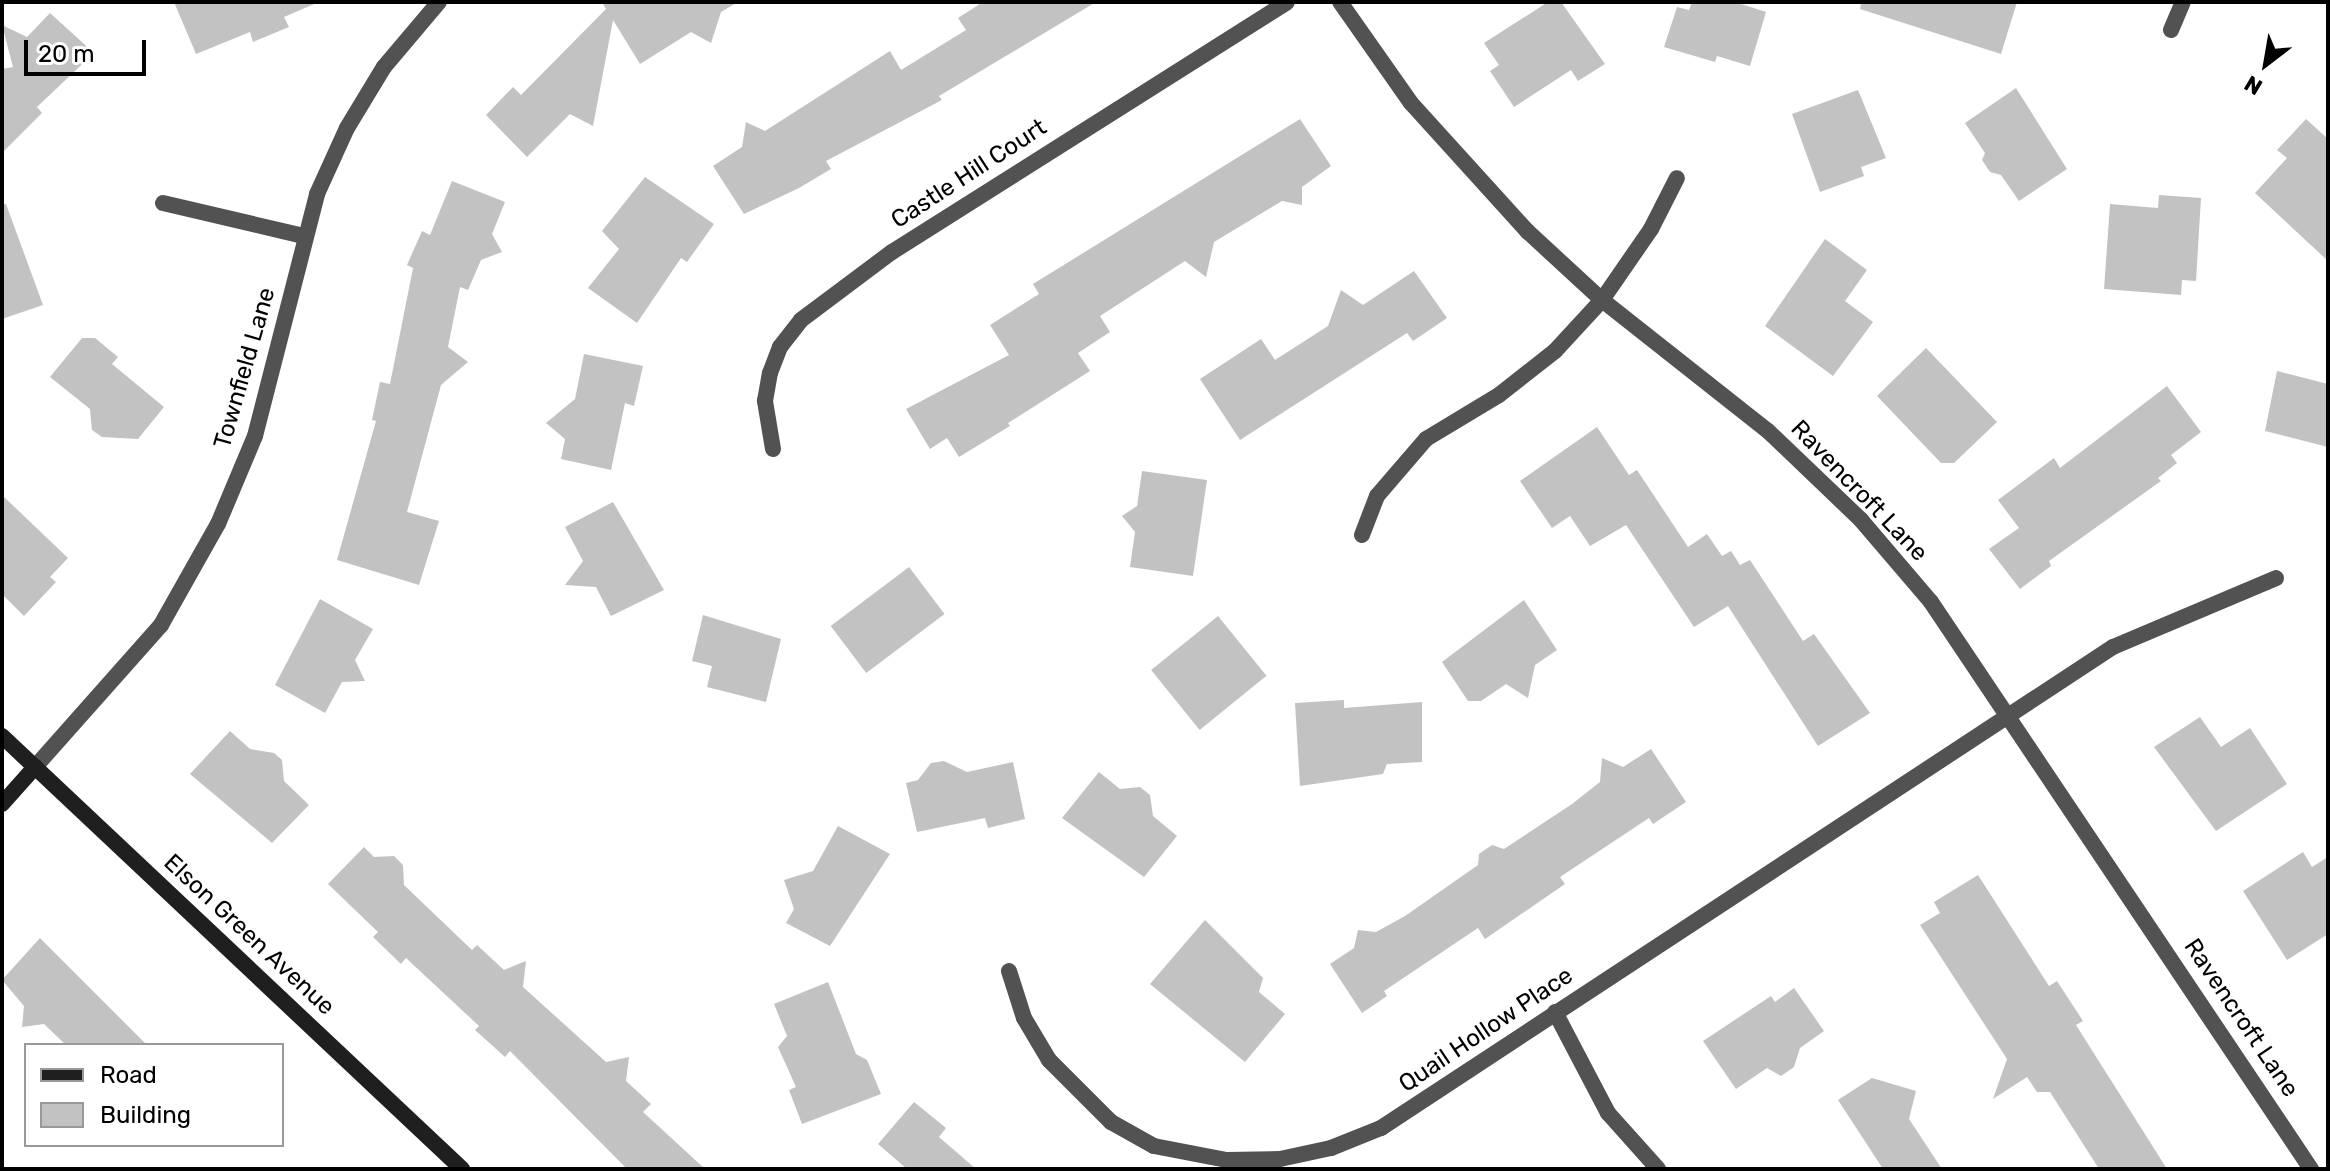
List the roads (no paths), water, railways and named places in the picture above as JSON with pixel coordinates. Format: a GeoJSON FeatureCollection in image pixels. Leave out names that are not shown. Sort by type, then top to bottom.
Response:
{"type":"FeatureCollection","features":[{"type":"Feature","properties":{"kind":"street","name":"Townfield Lane"},"geometry":{"type":"LineString","coordinates":[[2,804],[161,625],[218,524],[259,421],[282,344],[304,236],[347,128],[384,67],[439,2]]}},
{"type":"Feature","properties":{"kind":"street","name":"Castle Hill Court"},"geometry":{"type":"LineString","coordinates":[[773,449],[765,401],[770,373],[780,347],[801,320],[892,252],[1287,2]]}},
{"type":"Feature","properties":{"kind":"street","name":"Ravencroft Lane"},"geometry":{"type":"LineString","coordinates":[[1340,2],[1411,103],[1459,160],[1602,300],[1768,431],[1861,520],[1931,602],[2010,714],[2311,1169]]}},
{"type":"Feature","properties":{"kind":"street"},"geometry":{"type":"LineString","coordinates":[[2171,30],[2183,2]]}},
{"type":"Feature","properties":{"kind":"street"},"geometry":{"type":"LineString","coordinates":[[1362,535],[1377,496],[1426,439],[1510,386],[1555,351],[1602,300],[1651,229],[1677,178]]}},
{"type":"Feature","properties":{"kind":"street"},"geometry":{"type":"LineString","coordinates":[[163,203],[304,236]]}},
{"type":"Feature","properties":{"kind":"street","name":"Quail Hollow Place"},"geometry":{"type":"LineString","coordinates":[[1009,971],[1030,1028],[1081,1097],[1154,1146],[1227,1160],[1280,1159],[1331,1148],[1381,1128],[2113,647],[2276,578]]}},
{"type":"Feature","properties":{"kind":"street","name":"Elson Green Avenue"},"geometry":{"type":"LineString","coordinates":[[2,736],[462,1169]]}},
{"type":"Feature","properties":{"kind":"street"},"geometry":{"type":"LineString","coordinates":[[1555,1012],[1608,1113],[1658,1169]]}}]}
